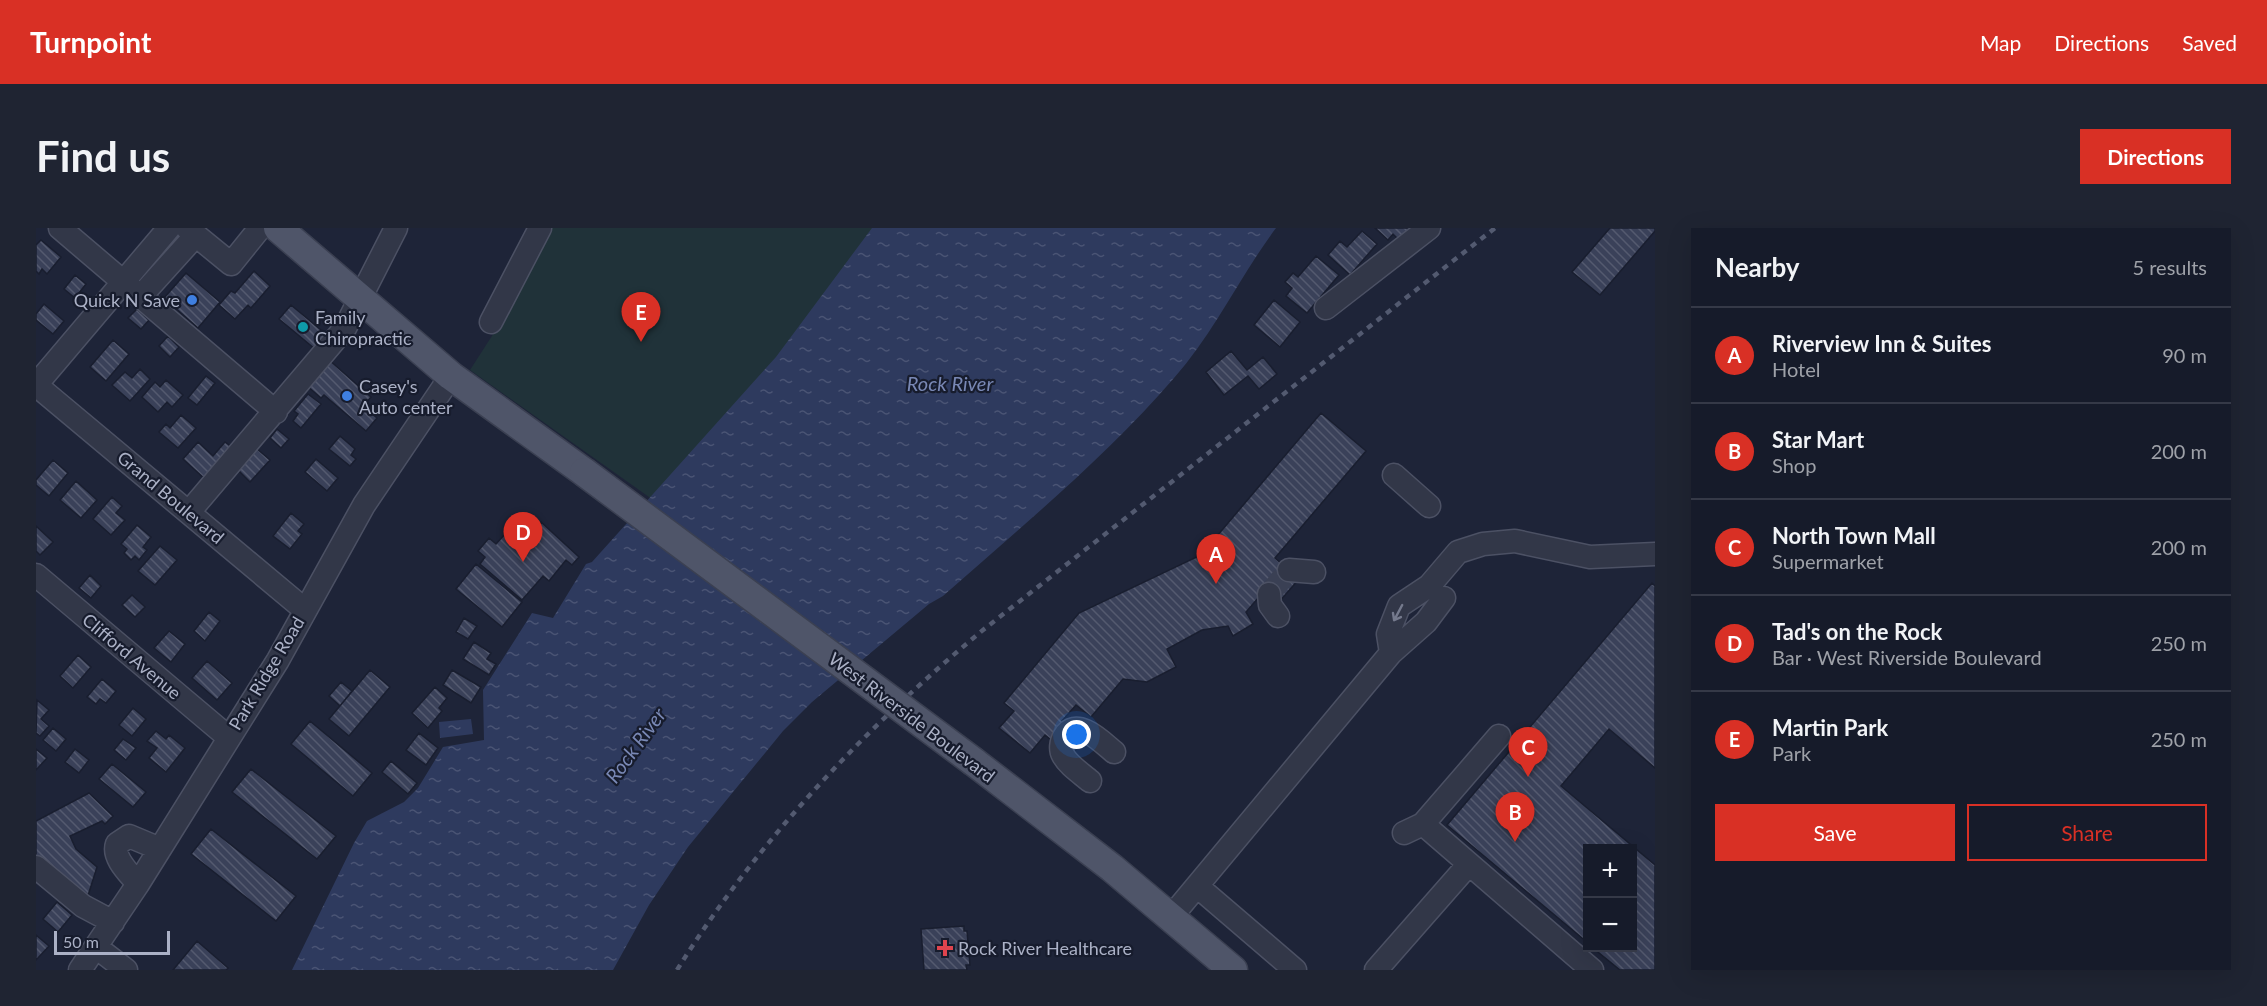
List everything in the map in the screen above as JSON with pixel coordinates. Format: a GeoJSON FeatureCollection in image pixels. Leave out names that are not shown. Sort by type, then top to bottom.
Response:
{"type":"FeatureCollection","features":[{"type":"Feature","properties":{"kind":"main road","name":"West Riverside Boulevard"},"geometry":{"type":"LineString","coordinates":[[278,228],[451,376],[974,762],[1112,868],[1233,970]]}},
{"type":"Feature","properties":{"kind":"street"},"geometry":{"type":"LineString","coordinates":[[60,228],[276,412]]}},
{"type":"Feature","properties":{"kind":"street"},"geometry":{"type":"LineString","coordinates":[[36,385],[169,228]]}},
{"type":"Feature","properties":{"kind":"street"},"geometry":{"type":"LineString","coordinates":[[141,296],[192,232],[231,264],[260,228]]}},
{"type":"Feature","properties":{"kind":"street"},"geometry":{"type":"LineString","coordinates":[[189,512],[345,328],[362,299],[396,228]]}},
{"type":"Feature","properties":{"kind":"street"},"geometry":{"type":"LineString","coordinates":[[490,322],[540,228]]}},
{"type":"Feature","properties":{"kind":"street"},"geometry":{"type":"LineString","coordinates":[[1326,308],[1430,228]]}},
{"type":"Feature","properties":{"kind":"street","name":"Park Ridge Road"},"geometry":{"type":"LineString","coordinates":[[80,970],[138,884],[228,736],[278,660],[364,505],[451,376]]}},
{"type":"Feature","properties":{"kind":"street","name":"Grand Boulevard"},"geometry":{"type":"LineString","coordinates":[[36,385],[305,610]]}},
{"type":"Feature","properties":{"kind":"street"},"geometry":{"type":"LineString","coordinates":[[1394,474],[1429,506]]}},
{"type":"Feature","properties":{"kind":"street"},"geometry":{"type":"LineString","coordinates":[[1172,917],[1391,653],[1388,634],[1399,606],[1436,592],[1458,552],[1483,544],[1515,541],[1590,557],[1655,554]]}},
{"type":"Feature","properties":{"kind":"street"},"geometry":{"type":"LineString","coordinates":[[1289,570],[1314,572]]}},
{"type":"Feature","properties":{"kind":"street","name":"Clifford Avenue"},"geometry":{"type":"LineString","coordinates":[[36,574],[228,736]]}},
{"type":"Feature","properties":{"kind":"street"},"geometry":{"type":"LineString","coordinates":[[1269,594],[1270,605],[1278,616]]}},
{"type":"Feature","properties":{"kind":"street"},"geometry":{"type":"LineString","coordinates":[[1090,781],[1063,756],[1061,748],[1064,736],[1072,729],[1082,729],[1114,752]]}},
{"type":"Feature","properties":{"kind":"street"},"geometry":{"type":"LineString","coordinates":[[1499,736],[1413,828],[1468,864],[1592,970]]}},
{"type":"Feature","properties":{"kind":"street"},"geometry":{"type":"LineString","coordinates":[[138,884],[115,852],[117,844],[129,836],[160,849]]}},
{"type":"Feature","properties":{"kind":"street"},"geometry":{"type":"LineString","coordinates":[[1376,970],[1468,864]]}},
{"type":"Feature","properties":{"kind":"street"},"geometry":{"type":"LineString","coordinates":[[36,867],[83,906],[113,922]]}},
{"type":"Feature","properties":{"kind":"street"},"geometry":{"type":"LineString","coordinates":[[1197,886],[1295,970]]}},
{"type":"Feature","properties":{"kind":"street"},"geometry":{"type":"LineString","coordinates":[[96,947],[126,970]]}},
{"type":"Feature","properties":{"kind":"shaded area"},"geometry":{"type":"Polygon","coordinates":[[[547,228],[882,228],[852,269],[656,502],[470,370],[506,314],[547,228]]]}},
{"type":"Feature","properties":{"kind":"water","name":"Rock River"},"geometry":{"type":"Polygon","coordinates":[[[872,228],[1276,228],[1188,361],[1120,436],[1062,491],[943,596],[929,604],[812,702],[783,731],[688,847],[649,905],[613,970],[292,970],[367,821],[404,802],[418,788],[443,747],[484,740],[483,690],[532,613],[553,618],[586,564],[592,562],[776,357],[872,228]]]}},
{"type":"Feature","properties":{"kind":"water"},"geometry":{"type":"Polygon","coordinates":[[[471,719],[473,734],[440,738],[439,722],[471,719]]]}},
{"type":"Feature","properties":{"kind":"building"},"geometry":{"type":"Polygon","coordinates":[[[1375,228],[1410,228],[1399,240],[1393,234],[1388,240],[1375,228]]]}},
{"type":"Feature","properties":{"kind":"building"},"geometry":{"type":"Polygon","coordinates":[[[1610,228],[1655,228],[1655,231],[1600,295],[1572,272],[1610,228]]]}},
{"type":"Feature","properties":{"kind":"building"},"geometry":{"type":"Polygon","coordinates":[[[1362,231],[1377,244],[1350,275],[1328,255],[1340,241],[1347,247],[1362,231]]]}},
{"type":"Feature","properties":{"kind":"building"},"geometry":{"type":"Polygon","coordinates":[[[41,240],[61,257],[47,274],[42,269],[39,274],[36,271],[36,245],[41,240]]]}},
{"type":"Feature","properties":{"kind":"building"},"geometry":{"type":"Polygon","coordinates":[[[1316,256],[1339,275],[1307,313],[1286,296],[1292,288],[1285,282],[1293,273],[1298,277],[1316,256]]]}},
{"type":"Feature","properties":{"kind":"building"},"geometry":{"type":"Polygon","coordinates":[[[254,271],[270,286],[251,308],[248,305],[235,319],[219,305],[231,291],[235,293],[254,271]]]}},
{"type":"Feature","properties":{"kind":"building","name":"Quick N Save"},"geometry":{"type":"Polygon","coordinates":[[[186,273],[220,302],[198,328],[164,298],[186,273]]]}},
{"type":"Feature","properties":{"kind":"building"},"geometry":{"type":"Polygon","coordinates":[[[75,275],[86,284],[75,298],[64,289],[75,275]]]}},
{"type":"Feature","properties":{"kind":"building"},"geometry":{"type":"Polygon","coordinates":[[[1274,300],[1300,322],[1280,347],[1254,325],[1274,300]]]}},
{"type":"Feature","properties":{"kind":"building"},"geometry":{"type":"Polygon","coordinates":[[[44,304],[64,321],[53,334],[36,320],[36,314],[44,304]]]}},
{"type":"Feature","properties":{"kind":"building","name":"Family Chiropractic"},"geometry":{"type":"Polygon","coordinates":[[[291,305],[327,335],[315,349],[279,319],[291,305]]]}},
{"type":"Feature","properties":{"kind":"building"},"geometry":{"type":"Polygon","coordinates":[[[137,309],[149,320],[141,329],[128,318],[137,309]]]}},
{"type":"Feature","properties":{"kind":"building"},"geometry":{"type":"Polygon","coordinates":[[[168,336],[179,347],[170,357],[159,346],[168,336]]]}},
{"type":"Feature","properties":{"kind":"building"},"geometry":{"type":"Polygon","coordinates":[[[113,340],[129,354],[106,381],[90,367],[113,340]]]}},
{"type":"Feature","properties":{"kind":"building"},"geometry":{"type":"Polygon","coordinates":[[[1231,351],[1247,370],[1263,357],[1277,374],[1259,389],[1248,376],[1224,395],[1206,372],[1231,351]]]}},
{"type":"Feature","properties":{"kind":"building","name":"Casey's Auto center"},"geometry":{"type":"Polygon","coordinates":[[[328,359],[371,397],[363,406],[377,418],[366,431],[324,395],[321,398],[306,385],[328,359]]]}},
{"type":"Feature","properties":{"kind":"building"},"geometry":{"type":"Polygon","coordinates":[[[140,369],[150,379],[130,401],[112,385],[125,372],[132,378],[140,369]]]}},
{"type":"Feature","properties":{"kind":"building"},"geometry":{"type":"Polygon","coordinates":[[[206,376],[215,383],[197,405],[188,398],[206,376]]]}},
{"type":"Feature","properties":{"kind":"building"},"geometry":{"type":"Polygon","coordinates":[[[166,380],[183,395],[172,407],[167,402],[158,412],[142,397],[155,382],[160,387],[166,380]]]}},
{"type":"Feature","properties":{"kind":"building"},"geometry":{"type":"Polygon","coordinates":[[[308,394],[321,404],[301,428],[293,421],[298,414],[294,411],[308,394]]]}},
{"type":"Feature","properties":{"kind":"building"},"geometry":{"type":"Polygon","coordinates":[[[1321,413],[1366,451],[1275,558],[1299,579],[1279,602],[1265,590],[1246,612],[1253,624],[1233,636],[1228,626],[1202,630],[1167,649],[1176,667],[1147,682],[1123,679],[1091,717],[1076,705],[1062,721],[1085,739],[1071,756],[1045,735],[1030,753],[999,728],[1014,711],[1004,703],[1079,613],[1201,555],[1321,413]]]}},
{"type":"Feature","properties":{"kind":"building"},"geometry":{"type":"Polygon","coordinates":[[[181,415],[196,428],[178,448],[159,432],[166,424],[170,428],[181,415]]]}},
{"type":"Feature","properties":{"kind":"building"},"geometry":{"type":"Polygon","coordinates":[[[277,429],[289,439],[281,448],[270,438],[277,429]]]}},
{"type":"Feature","properties":{"kind":"building"},"geometry":{"type":"Polygon","coordinates":[[[340,436],[355,449],[351,455],[356,459],[350,466],[329,449],[340,436]]]}},
{"type":"Feature","properties":{"kind":"building"},"geometry":{"type":"Polygon","coordinates":[[[198,442],[213,456],[225,442],[233,448],[206,480],[183,459],[198,442]]]}},
{"type":"Feature","properties":{"kind":"building"},"geometry":{"type":"Polygon","coordinates":[[[256,448],[270,460],[250,482],[237,469],[256,448]]]}},
{"type":"Feature","properties":{"kind":"building"},"geometry":{"type":"Polygon","coordinates":[[[316,459],[338,478],[327,491],[305,472],[316,459]]]}},
{"type":"Feature","properties":{"kind":"building"},"geometry":{"type":"Polygon","coordinates":[[[53,460],[68,473],[49,496],[36,485],[36,480],[53,460]]]}},
{"type":"Feature","properties":{"kind":"building"},"geometry":{"type":"Polygon","coordinates":[[[76,481],[97,500],[81,518],[60,500],[76,481]]]}},
{"type":"Feature","properties":{"kind":"building"},"geometry":{"type":"Polygon","coordinates":[[[112,497],[122,506],[116,513],[125,520],[111,535],[93,519],[112,497]]]}},
{"type":"Feature","properties":{"kind":"building"},"geometry":{"type":"Polygon","coordinates":[[[291,513],[304,524],[298,531],[302,534],[290,549],[273,536],[291,513]]]}},
{"type":"Feature","properties":{"kind":"building"},"geometry":{"type":"Polygon","coordinates":[[[541,522],[579,557],[572,565],[566,560],[549,581],[543,576],[522,600],[480,564],[485,557],[478,551],[489,538],[496,544],[507,532],[523,545],[541,522]]]}},
{"type":"Feature","properties":{"kind":"building"},"geometry":{"type":"Polygon","coordinates":[[[137,525],[151,537],[143,547],[147,550],[139,560],[135,556],[131,560],[124,553],[127,549],[121,544],[137,525]]]}},
{"type":"Feature","properties":{"kind":"building"},"geometry":{"type":"Polygon","coordinates":[[[36,526],[53,542],[40,555],[36,551],[36,526]]]}},
{"type":"Feature","properties":{"kind":"building"},"geometry":{"type":"Polygon","coordinates":[[[160,546],[177,560],[155,585],[138,571],[160,546]]]}},
{"type":"Feature","properties":{"kind":"building"},"geometry":{"type":"Polygon","coordinates":[[[476,564],[522,602],[502,627],[456,589],[476,564]]]}},
{"type":"Feature","properties":{"kind":"building"},"geometry":{"type":"Polygon","coordinates":[[[90,575],[101,586],[91,598],[79,588],[90,575]]]}},
{"type":"Feature","properties":{"kind":"building"},"geometry":{"type":"Polygon","coordinates":[[[1652,583],[1655,586],[1655,768],[1609,729],[1561,786],[1630,844],[1583,844],[1583,939],[1447,825],[1652,583]]]}},
{"type":"Feature","properties":{"kind":"building"},"geometry":{"type":"Polygon","coordinates":[[[132,595],[145,607],[135,617],[122,605],[132,595]]]}},
{"type":"Feature","properties":{"kind":"building"},"geometry":{"type":"Polygon","coordinates":[[[209,612],[220,621],[205,641],[194,631],[209,612]]]}},
{"type":"Feature","properties":{"kind":"building"},"geometry":{"type":"Polygon","coordinates":[[[464,618],[477,626],[468,639],[456,632],[464,618]]]}},
{"type":"Feature","properties":{"kind":"building"},"geometry":{"type":"Polygon","coordinates":[[[169,631],[185,644],[171,662],[154,648],[169,631]]]}},
{"type":"Feature","properties":{"kind":"building"},"geometry":{"type":"Polygon","coordinates":[[[474,642],[491,653],[487,659],[496,664],[489,675],[463,659],[474,642]]]}},
{"type":"Feature","properties":{"kind":"building"},"geometry":{"type":"Polygon","coordinates":[[[78,655],[91,667],[73,688],[60,676],[78,655]]]}},
{"type":"Feature","properties":{"kind":"building"},"geometry":{"type":"Polygon","coordinates":[[[207,661],[232,683],[217,700],[192,678],[207,661]]]}},
{"type":"Feature","properties":{"kind":"building"},"geometry":{"type":"Polygon","coordinates":[[[370,670],[390,687],[349,736],[329,719],[370,670]]]}},
{"type":"Feature","properties":{"kind":"building"},"geometry":{"type":"Polygon","coordinates":[[[452,670],[481,687],[471,703],[443,685],[452,670]]]}},
{"type":"Feature","properties":{"kind":"building"},"geometry":{"type":"Polygon","coordinates":[[[102,679],[116,691],[106,703],[100,699],[96,704],[87,697],[102,679]]]}},
{"type":"Feature","properties":{"kind":"building"},"geometry":{"type":"Polygon","coordinates":[[[341,682],[352,691],[340,706],[329,696],[341,682]]]}},
{"type":"Feature","properties":{"kind":"building"},"geometry":{"type":"Polygon","coordinates":[[[435,687],[447,698],[439,708],[442,711],[428,728],[412,713],[435,687]]]}},
{"type":"Feature","properties":{"kind":"building"},"geometry":{"type":"Polygon","coordinates":[[[37,700],[49,710],[41,719],[49,726],[40,736],[36,733],[37,700]]]}},
{"type":"Feature","properties":{"kind":"building"},"geometry":{"type":"Polygon","coordinates":[[[133,708],[146,719],[132,736],[119,725],[133,708]]]}},
{"type":"Feature","properties":{"kind":"building"},"geometry":{"type":"Polygon","coordinates":[[[310,721],[372,773],[353,796],[291,744],[310,721]]]}},
{"type":"Feature","properties":{"kind":"building"},"geometry":{"type":"Polygon","coordinates":[[[53,728],[66,739],[56,751],[43,740],[53,728]]]}},
{"type":"Feature","properties":{"kind":"building"},"geometry":{"type":"Polygon","coordinates":[[[156,731],[166,739],[169,735],[185,748],[166,772],[149,758],[157,748],[147,741],[156,731]]]}},
{"type":"Feature","properties":{"kind":"building"},"geometry":{"type":"Polygon","coordinates":[[[419,733],[438,748],[426,765],[406,750],[419,733]]]}},
{"type":"Feature","properties":{"kind":"building"},"geometry":{"type":"Polygon","coordinates":[[[123,739],[136,748],[126,760],[114,750],[123,739]]]}},
{"type":"Feature","properties":{"kind":"building"},"geometry":{"type":"Polygon","coordinates":[[[36,749],[47,758],[36,770],[36,749]]]}},
{"type":"Feature","properties":{"kind":"building"},"geometry":{"type":"Polygon","coordinates":[[[75,749],[89,760],[79,773],[65,762],[75,749]]]}},
{"type":"Feature","properties":{"kind":"building"},"geometry":{"type":"Polygon","coordinates":[[[391,761],[417,783],[408,794],[382,772],[391,761]]]}},
{"type":"Feature","properties":{"kind":"building"},"geometry":{"type":"Polygon","coordinates":[[[112,764],[146,792],[133,807],[99,779],[112,764]]]}},
{"type":"Feature","properties":{"kind":"building"},"geometry":{"type":"Polygon","coordinates":[[[251,769],[336,836],[317,859],[232,792],[251,769]]]}},
{"type":"Feature","properties":{"kind":"building"},"geometry":{"type":"Polygon","coordinates":[[[89,793],[113,816],[105,824],[102,821],[70,836],[76,849],[97,867],[86,902],[36,860],[36,821],[89,793]]]}},
{"type":"Feature","properties":{"kind":"building"},"geometry":{"type":"Polygon","coordinates":[[[211,829],[296,896],[276,921],[191,854],[211,829]]]}},
{"type":"Feature","properties":{"kind":"building"},"geometry":{"type":"Polygon","coordinates":[[[1637,850],[1655,865],[1655,970],[1620,970],[1598,952],[1637,952],[1637,850]]]}},
{"type":"Feature","properties":{"kind":"building"},"geometry":{"type":"Polygon","coordinates":[[[57,902],[72,915],[58,932],[43,919],[57,902]]]}},
{"type":"Feature","properties":{"kind":"building","name":"Rock River Healthcare"},"geometry":{"type":"Polygon","coordinates":[[[964,926],[964,931],[967,931],[970,965],[966,965],[967,970],[924,970],[921,929],[964,926]]]}},
{"type":"Feature","properties":{"kind":"building"},"geometry":{"type":"Polygon","coordinates":[[[36,935],[49,946],[36,960],[36,935]]]}},
{"type":"Feature","properties":{"kind":"building"},"geometry":{"type":"Polygon","coordinates":[[[197,941],[228,968],[226,970],[173,970],[197,941]]]}},
{"type":"Feature","properties":{"kind":"tunnel"},"geometry":{"type":"LineString","coordinates":[[1269,594],[1289,570]]}},
{"type":"Feature","properties":{"kind":"railway"},"geometry":{"type":"LineString","coordinates":[[677,970],[709,922],[779,831],[816,788],[897,706],[983,630],[1495,228]]}},
{"type":"Feature","properties":{"kind":"place","name":"Quick N Save"},"geometry":{"type":"Point","coordinates":[192,300]}},
{"type":"Feature","properties":{"kind":"place","name":"Family Chiropractic"},"geometry":{"type":"Point","coordinates":[303,327]}},
{"type":"Feature","properties":{"kind":"place","name":"Martin Park"},"geometry":{"type":"Point","coordinates":[641,342]}},
{"type":"Feature","properties":{"kind":"place","name":"Casey's Auto center"},"geometry":{"type":"Point","coordinates":[347,396]}},
{"type":"Feature","properties":{"kind":"place","name":"Tad's on the Rock"},"geometry":{"type":"Point","coordinates":[523,562]}},
{"type":"Feature","properties":{"kind":"place","name":"Riverview Inn & Suites"},"geometry":{"type":"Point","coordinates":[1216,584]}},
{"type":"Feature","properties":{"kind":"place","name":"North Town Mall"},"geometry":{"type":"Point","coordinates":[1528,777]}},
{"type":"Feature","properties":{"kind":"place","name":"Star Mart"},"geometry":{"type":"Point","coordinates":[1515,842]}},
{"type":"Feature","properties":{"kind":"place","name":"Rock River Healthcare"},"geometry":{"type":"Point","coordinates":[945,948]}}]}
